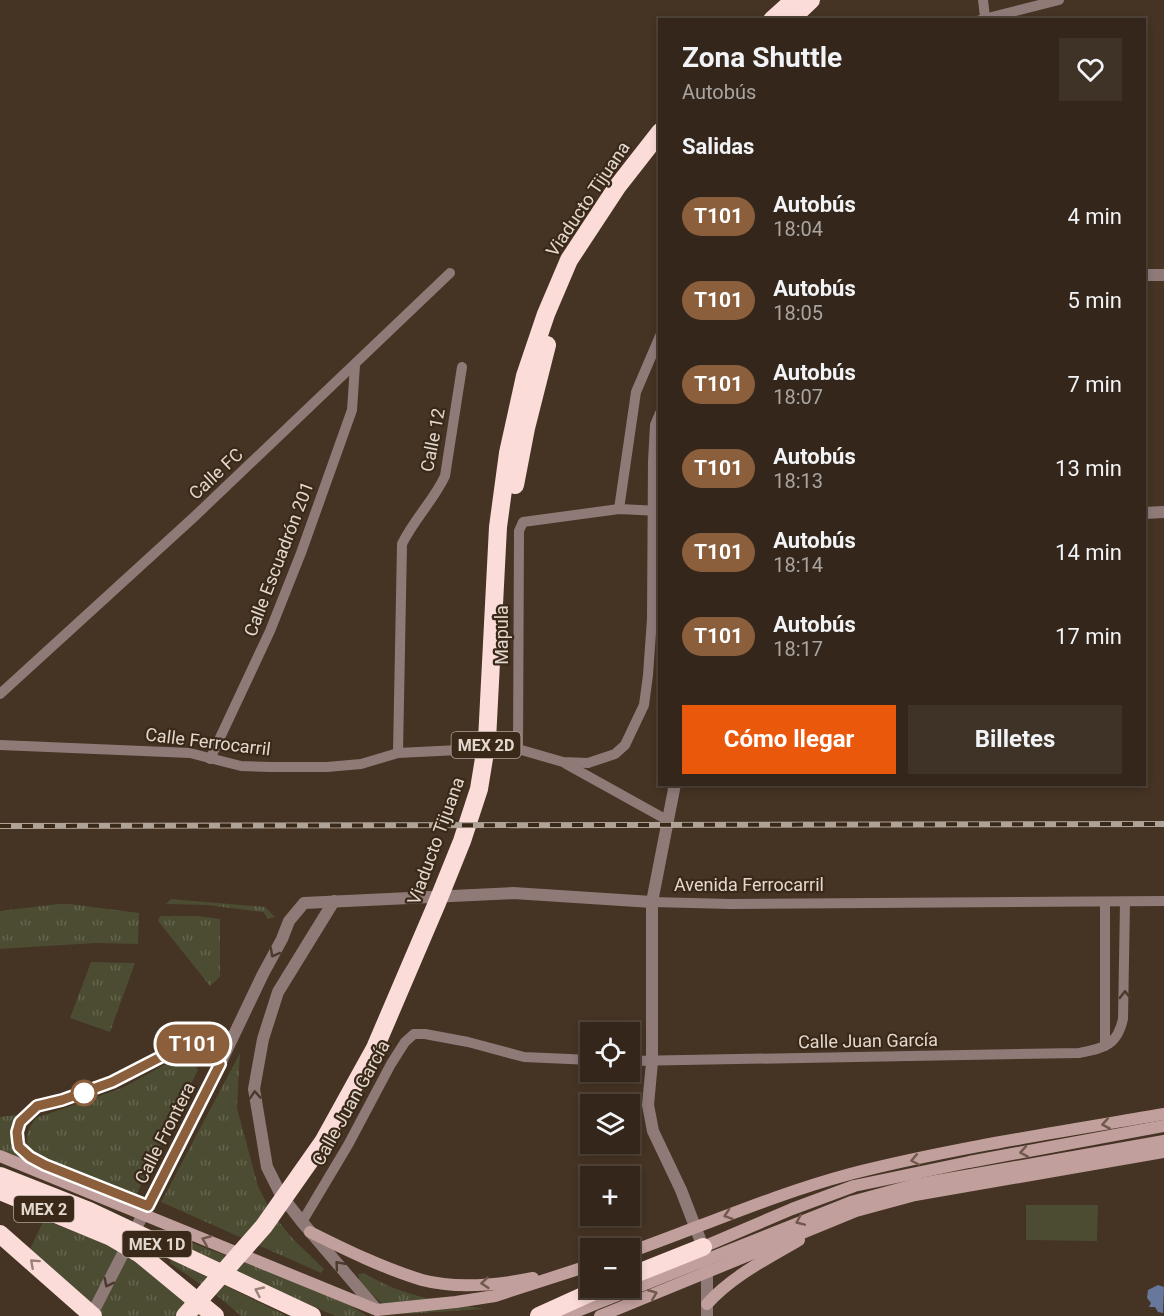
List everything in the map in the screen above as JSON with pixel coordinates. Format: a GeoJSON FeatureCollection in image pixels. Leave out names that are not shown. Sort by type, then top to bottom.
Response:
{"type":"FeatureCollection","features":[{"type":"Feature","properties":{"kind":"highway"},"geometry":{"type":"LineString","coordinates":[[774,18],[794,0]]}},
{"type":"Feature","properties":{"kind":"highway"},"geometry":{"type":"LineString","coordinates":[[792,18],[812,0]]}},
{"type":"Feature","properties":{"kind":"highway","name":"Viaducto Tijuana"},"geometry":{"type":"LineString","coordinates":[[187,1316],[264,1226],[323,1142],[375,1048],[442,893],[479,789],[487,740],[498,527],[508,453],[525,376],[546,314],[570,260],[617,187],[658,135]]}},
{"type":"Feature","properties":{"kind":"highway","name":"Viaducto Tijuana"},"geometry":{"type":"LineString","coordinates":[[187,1316],[258,1240],[330,1137],[380,1048],[456,872],[485,790],[494,736],[499,677],[504,539],[526,428],[550,332],[588,249],[639,172],[658,150]]}},
{"type":"Feature","properties":{"kind":"highway","name":"MEX 1D"},"geometry":{"type":"LineString","coordinates":[[0,1176],[89,1211],[312,1316]]}},
{"type":"Feature","properties":{"kind":"highway","name":"MEX 2"},"geometry":{"type":"LineString","coordinates":[[0,1191],[111,1237],[140,1254],[215,1316]]}},
{"type":"Feature","properties":{"kind":"highway"},"geometry":{"type":"LineString","coordinates":[[0,1234],[92,1316]]}},
{"type":"Feature","properties":{"kind":"highway"},"geometry":{"type":"LineString","coordinates":[[640,1274],[705,1260]]}},
{"type":"Feature","properties":{"kind":"highway"},"geometry":{"type":"LineString","coordinates":[[538,1316],[580,1297]]}},
{"type":"Feature","properties":{"kind":"main road"},"geometry":{"type":"LineString","coordinates":[[640,1248],[696,1226],[848,1175],[948,1152],[1164,1114]]}},
{"type":"Feature","properties":{"kind":"main road"},"geometry":{"type":"LineString","coordinates":[[600,1316],[705,1260],[792,1209],[854,1186],[951,1165],[1164,1126]]}},
{"type":"Feature","properties":{"kind":"main road"},"geometry":{"type":"LineString","coordinates":[[565,1316],[833,1208],[914,1185],[1164,1141]]}},
{"type":"Feature","properties":{"kind":"main road"},"geometry":{"type":"LineString","coordinates":[[705,1260],[915,1195],[1164,1152]]}},
{"type":"Feature","properties":{"kind":"main road"},"geometry":{"type":"LineString","coordinates":[[0,1156],[380,1313],[495,1296],[580,1268]]}},
{"type":"Feature","properties":{"kind":"main road"},"geometry":{"type":"LineString","coordinates":[[707,1310],[725,1286],[737,1277],[836,1218]]}},
{"type":"Feature","properties":{"kind":"main road"},"geometry":{"type":"LineString","coordinates":[[306,1227],[389,1268],[423,1280],[447,1284],[480,1284],[528,1279],[580,1268]]}},
{"type":"Feature","properties":{"kind":"street"},"geometry":{"type":"LineString","coordinates":[[983,0],[982,18],[1059,0]]}},
{"type":"Feature","properties":{"kind":"street","name":"Calle FC"},"geometry":{"type":"LineString","coordinates":[[0,694],[194,517],[450,273]]}},
{"type":"Feature","properties":{"kind":"street"},"geometry":{"type":"LineString","coordinates":[[1146,275],[1164,275]]}},
{"type":"Feature","properties":{"kind":"street"},"geometry":{"type":"LineString","coordinates":[[656,511],[619,510],[636,392],[658,341]]}},
{"type":"Feature","properties":{"kind":"street","name":"Calle Escuadrón 201"},"geometry":{"type":"LineString","coordinates":[[210,759],[270,631],[301,553],[352,410],[356,365]]}},
{"type":"Feature","properties":{"kind":"street","name":"Calle 12"},"geometry":{"type":"LineString","coordinates":[[398,753],[402,544],[412,523],[439,489],[445,476],[462,367]]}},
{"type":"Feature","properties":{"kind":"street"},"geometry":{"type":"LineString","coordinates":[[563,762],[588,763],[600,761],[615,754],[625,745],[644,705],[651,619],[656,511],[655,425],[658,418]]}},
{"type":"Feature","properties":{"kind":"street","name":"Mapula"},"geometry":{"type":"LineString","coordinates":[[518,749],[519,531],[523,522],[619,510]]}},
{"type":"Feature","properties":{"kind":"street"},"geometry":{"type":"LineString","coordinates":[[1146,513],[1164,512]]}},
{"type":"Feature","properties":{"kind":"street","name":"Calle Ferrocarril"},"geometry":{"type":"LineString","coordinates":[[0,745],[190,753],[241,766],[327,767],[361,764],[398,753],[470,749],[518,749],[563,762]]}},
{"type":"Feature","properties":{"kind":"street"},"geometry":{"type":"LineString","coordinates":[[563,762],[667,820]]}},
{"type":"Feature","properties":{"kind":"street"},"geometry":{"type":"LineString","coordinates":[[675,786],[652,902],[652,1062],[648,1105],[653,1131],[696,1226],[705,1260],[707,1310]]}},
{"type":"Feature","properties":{"kind":"street","name":"Avenida Ferrocarril"},"geometry":{"type":"LineString","coordinates":[[304,903],[513,893],[652,902],[769,904],[1164,902]]}},
{"type":"Feature","properties":{"kind":"street"},"geometry":{"type":"LineString","coordinates":[[334,901],[278,992],[263,1039],[254,1089],[267,1167],[281,1195],[380,1313]]}},
{"type":"Feature","properties":{"kind":"street"},"geometry":{"type":"LineString","coordinates":[[1105,902],[1105,1046],[1115,1041],[1121,1031],[1123,1019],[1125,902]]}},
{"type":"Feature","properties":{"kind":"street","name":"Calle Frontera"},"geometry":{"type":"LineString","coordinates":[[92,1316],[289,921],[304,903]]}},
{"type":"Feature","properties":{"kind":"street","name":"Calle Juan García"},"geometry":{"type":"LineString","coordinates":[[306,1227],[391,1064],[405,1042],[414,1034],[468,1042],[524,1057],[580,1060]]}},
{"type":"Feature","properties":{"kind":"street","name":"Calle Juan García"},"geometry":{"type":"LineString","coordinates":[[640,1061],[1079,1053],[1105,1046]]}},
{"type":"Feature","properties":{"kind":"green space"},"geometry":{"type":"Polygon","coordinates":[[[171,899],[265,907],[275,917],[268,919],[263,912],[207,905],[166,904],[171,899]]]}},
{"type":"Feature","properties":{"kind":"green space"},"geometry":{"type":"Polygon","coordinates":[[[58,904],[139,913],[138,944],[96,943],[0,949],[0,911],[58,904]]]}},
{"type":"Feature","properties":{"kind":"green space"},"geometry":{"type":"Polygon","coordinates":[[[160,916],[197,916],[220,919],[220,977],[210,986],[158,921],[160,916]]]}},
{"type":"Feature","properties":{"kind":"green space"},"geometry":{"type":"Polygon","coordinates":[[[91,962],[135,963],[110,1032],[70,1018],[91,962]]]}},
{"type":"Feature","properties":{"kind":"green space"},"geometry":{"type":"Polygon","coordinates":[[[240,1053],[237,1108],[258,1186],[271,1212],[292,1238],[324,1269],[321,1273],[161,1202],[240,1053]]]}},
{"type":"Feature","properties":{"kind":"green space"},"geometry":{"type":"Polygon","coordinates":[[[184,1056],[191,1059],[198,1070],[135,1197],[50,1163],[29,1148],[27,1135],[36,1118],[122,1088],[184,1056]]]}},
{"type":"Feature","properties":{"kind":"green space"},"geometry":{"type":"Polygon","coordinates":[[[15,1115],[18,1117],[13,1138],[20,1158],[0,1150],[0,1117],[15,1115]]]}},
{"type":"Feature","properties":{"kind":"green space"},"geometry":{"type":"Polygon","coordinates":[[[1026,1205],[1098,1205],[1097,1241],[1026,1240],[1026,1205]]]}},
{"type":"Feature","properties":{"kind":"green space"},"geometry":{"type":"Polygon","coordinates":[[[44,1220],[112,1246],[132,1258],[209,1316],[101,1316],[30,1249],[44,1220]]]}},
{"type":"Feature","properties":{"kind":"green space"},"geometry":{"type":"Polygon","coordinates":[[[179,1238],[289,1279],[350,1305],[367,1316],[335,1316],[168,1240],[179,1238]]]}},
{"type":"Feature","properties":{"kind":"green space"},"geometry":{"type":"Polygon","coordinates":[[[171,1259],[287,1316],[241,1316],[220,1298],[170,1263],[171,1259]]]}},
{"type":"Feature","properties":{"kind":"green space"},"geometry":{"type":"Polygon","coordinates":[[[364,1273],[408,1293],[484,1309],[405,1314],[390,1311],[360,1283],[358,1274],[364,1273]]]}},
{"type":"Feature","properties":{"kind":"water"},"geometry":{"type":"Polygon","coordinates":[[[1158,1285],[1164,1287],[1163,1313],[1158,1312],[1155,1307],[1149,1307],[1151,1303],[1147,1298],[1148,1290],[1158,1285]]]}},
{"type":"Feature","properties":{"kind":"railway"},"geometry":{"type":"LineString","coordinates":[[0,826],[1164,824]]}},
{"type":"Feature","properties":{"kind":"bus line","name":"T101"},"geometry":{"type":"LineString","coordinates":[[194,1044],[220,1064],[148,1206],[30,1157],[19,1147],[17,1132],[20,1122],[37,1106],[87,1092],[138,1070],[184,1045],[194,1044]]}}]}
